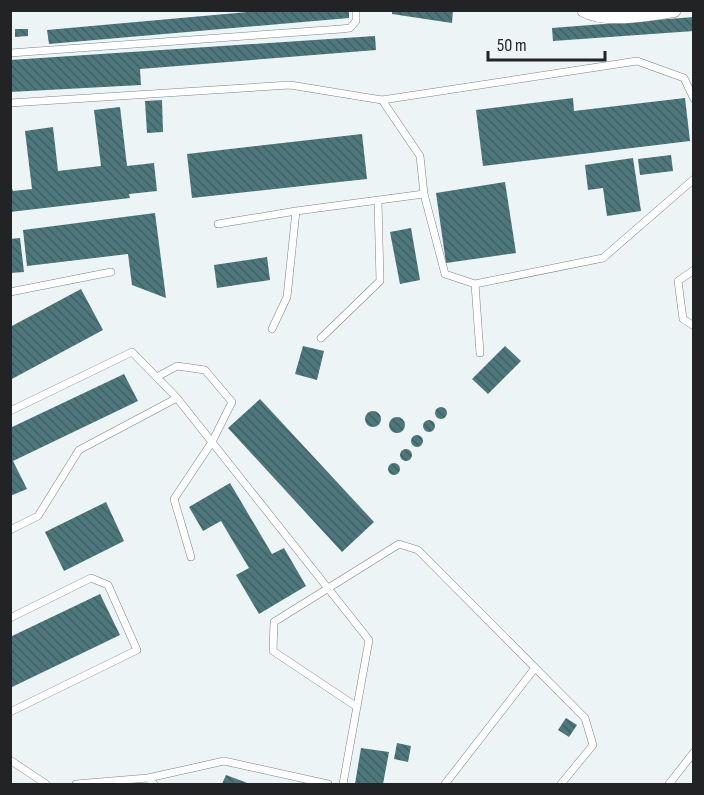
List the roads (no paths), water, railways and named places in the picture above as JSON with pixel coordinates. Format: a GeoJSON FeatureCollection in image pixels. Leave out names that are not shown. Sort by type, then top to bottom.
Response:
{"type":"FeatureCollection","features":[{"type":"Feature","properties":{"kind":"street"},"geometry":{"type":"LineString","coordinates":[[584,10],[592,15],[605,16],[674,10]]}},
{"type":"Feature","properties":{"kind":"lane"},"geometry":{"type":"LineString","coordinates":[[10,53],[350,28],[356,21],[356,10]]}},
{"type":"Feature","properties":{"kind":"lane"},"geometry":{"type":"LineString","coordinates":[[10,103],[290,85],[382,100],[637,61],[684,78],[693,99]]}},
{"type":"Feature","properties":{"kind":"lane"},"geometry":{"type":"LineString","coordinates":[[382,100],[420,156],[424,194],[446,274],[475,284],[603,258],[693,179]]}},
{"type":"Feature","properties":{"kind":"lane"},"geometry":{"type":"LineString","coordinates":[[218,224],[424,194]]}},
{"type":"Feature","properties":{"kind":"lane"},"geometry":{"type":"LineString","coordinates":[[321,338],[380,281],[378,201]]}},
{"type":"Feature","properties":{"kind":"lane"},"geometry":{"type":"LineString","coordinates":[[272,329],[287,297],[296,211]]}},
{"type":"Feature","properties":{"kind":"lane"},"geometry":{"type":"LineString","coordinates":[[693,270],[678,281],[684,319],[693,326]]}},
{"type":"Feature","properties":{"kind":"lane"},"geometry":{"type":"LineString","coordinates":[[10,292],[111,272]]}},
{"type":"Feature","properties":{"kind":"lane"},"geometry":{"type":"LineString","coordinates":[[475,284],[480,353]]}},
{"type":"Feature","properties":{"kind":"lane"},"geometry":{"type":"LineString","coordinates":[[10,411],[132,352],[177,398],[369,640],[343,784]]}},
{"type":"Feature","properties":{"kind":"lane"},"geometry":{"type":"LineString","coordinates":[[157,377],[177,366],[205,370],[232,402],[212,442],[174,499],[191,556]]}},
{"type":"Feature","properties":{"kind":"lane"},"geometry":{"type":"LineString","coordinates":[[10,530],[38,516],[79,450],[177,398]]}},
{"type":"Feature","properties":{"kind":"lane"},"geometry":{"type":"LineString","coordinates":[[357,707],[273,651],[274,622],[399,544],[418,550],[585,718],[593,745],[561,784]]}},
{"type":"Feature","properties":{"kind":"lane"},"geometry":{"type":"LineString","coordinates":[[10,618],[91,578],[108,585],[137,650],[10,712]]}},
{"type":"Feature","properties":{"kind":"lane"},"geometry":{"type":"LineString","coordinates":[[445,784],[535,668]]}},
{"type":"Feature","properties":{"kind":"lane"},"geometry":{"type":"LineString","coordinates":[[669,784],[693,752]]}},
{"type":"Feature","properties":{"kind":"lane"},"geometry":{"type":"LineString","coordinates":[[10,760],[46,784]]}},
{"type":"Feature","properties":{"kind":"lane"},"geometry":{"type":"LineString","coordinates":[[76,784],[148,778],[224,761],[328,784]]}},
{"type":"Feature","properties":{"kind":"lane"},"geometry":{"type":"LineString","coordinates":[[148,778],[154,784]]}}]}
